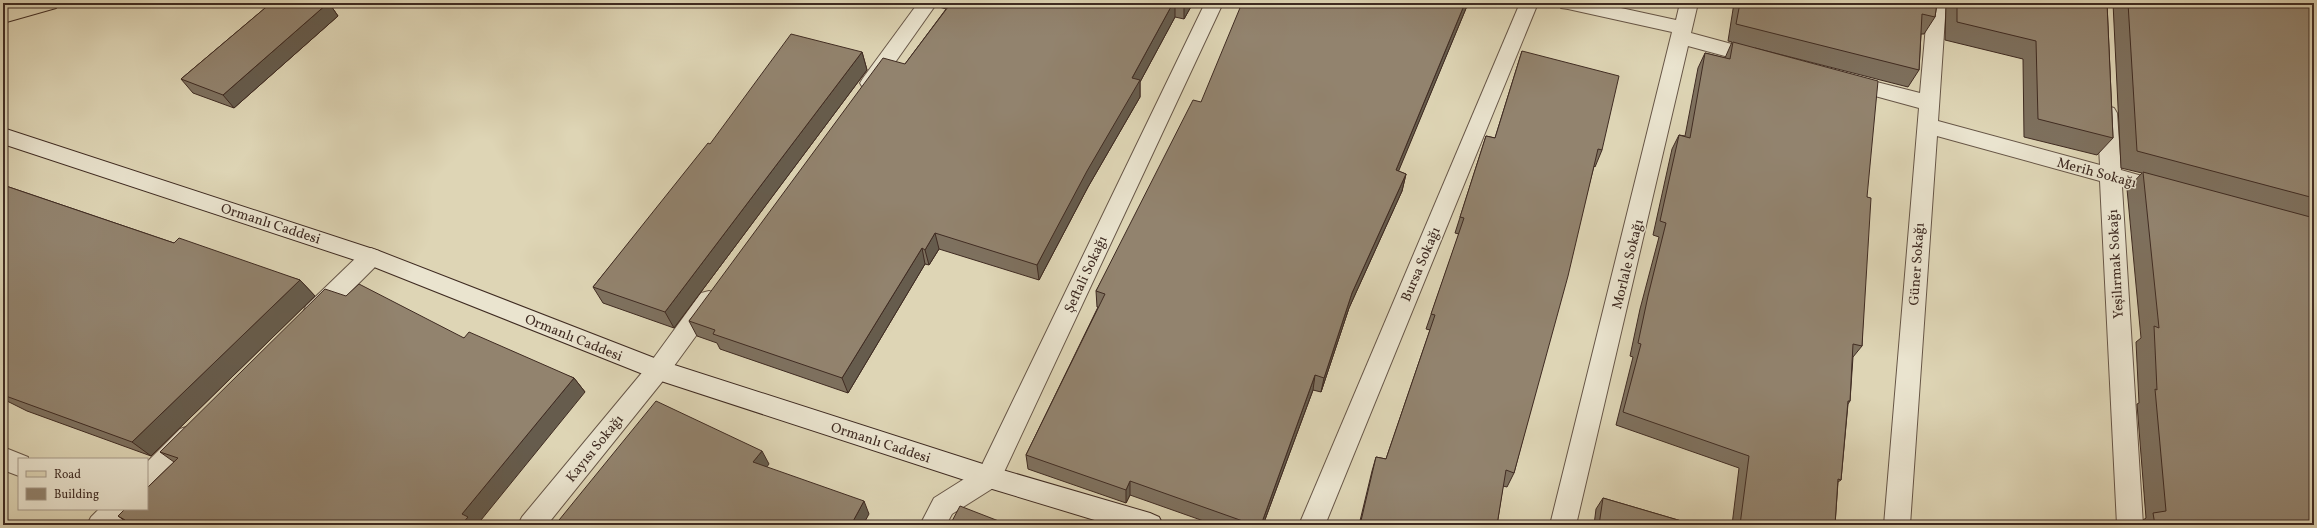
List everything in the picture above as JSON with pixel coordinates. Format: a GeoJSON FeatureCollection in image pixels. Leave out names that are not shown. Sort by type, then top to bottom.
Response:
{"type":"FeatureCollection","features":[{"type":"Feature","properties":{"kind":"main road"},"geometry":{"type":"LineString","coordinates":[[3,16],[49,3]]}},
{"type":"Feature","properties":{"kind":"street"},"geometry":{"type":"LineString","coordinates":[[858,99],[928,3]]}},
{"type":"Feature","properties":{"kind":"street","name":"Şeftali Sokağı"},"geometry":{"type":"LineString","coordinates":[[990,477],[1214,3]]}},
{"type":"Feature","properties":{"kind":"street","name":"Bursa Sokağı"},"geometry":{"type":"LineString","coordinates":[[1312,525],[1529,3]]}},
{"type":"Feature","properties":{"kind":"street"},"geometry":{"type":"LineString","coordinates":[[1568,3],[1683,33],[1775,62]]}},
{"type":"Feature","properties":{"kind":"street","name":"Morlale Sokağı"},"geometry":{"type":"LineString","coordinates":[[1563,525],[1683,33],[1689,3]]}},
{"type":"Feature","properties":{"kind":"street","name":"Güner Sokağı"},"geometry":{"type":"LineString","coordinates":[[1897,525],[1936,3]]}},
{"type":"Feature","properties":{"kind":"street"},"geometry":{"type":"LineString","coordinates":[[1829,76],[1929,103]]}},
{"type":"Feature","properties":{"kind":"street","name":"Yeşilırmak Sokağı"},"geometry":{"type":"LineString","coordinates":[[2106,89],[2130,525]]}},
{"type":"Feature","properties":{"kind":"street","name":"Merih Sokağı"},"geometry":{"type":"LineString","coordinates":[[1927,126],[2185,195]]}},
{"type":"Feature","properties":{"kind":"street","name":"Ormanlı Caddesi"},"geometry":{"type":"LineString","coordinates":[[3,136],[372,256],[658,370],[990,477],[1150,525]]}},
{"type":"Feature","properties":{"kind":"street"},"geometry":{"type":"LineString","coordinates":[[298,329],[372,256]]}},
{"type":"Feature","properties":{"kind":"street","name":"Kayısı Sokağı"},"geometry":{"type":"LineString","coordinates":[[530,525],[658,370],[722,284]]}},
{"type":"Feature","properties":{"kind":"street"},"geometry":{"type":"LineString","coordinates":[[148,477],[203,423]]}},
{"type":"Feature","properties":{"kind":"street"},"geometry":{"type":"LineString","coordinates":[[3,458],[18,465]]}},
{"type":"Feature","properties":{"kind":"street"},"geometry":{"type":"LineString","coordinates":[[933,525],[943,506],[990,477]]}},
{"type":"Feature","properties":{"kind":"street"},"geometry":{"type":"LineString","coordinates":[[100,525],[115,510]]}},
{"type":"Feature","properties":{"kind":"building"},"geometry":{"type":"Polygon","coordinates":[[[271,3],[328,3],[223,95],[181,79],[271,3]]]}},
{"type":"Feature","properties":{"kind":"building"},"geometry":{"type":"Polygon","coordinates":[[[951,3],[1173,3],[1132,78],[1140,80],[1087,171],[1037,265],[935,233],[925,250],[922,248],[842,378],[713,334],[715,330],[689,321],[883,58],[905,64],[951,3]]]}},
{"type":"Feature","properties":{"kind":"building"},"geometry":{"type":"Polygon","coordinates":[[[1242,3],[1465,3],[1396,170],[1406,174],[1352,293],[1324,378],[1315,375],[1261,525],[1254,525],[1130,481],[1126,490],[1026,455],[1105,294],[1096,291],[1193,100],[1201,102],[1242,3]]]}},
{"type":"Feature","properties":{"kind":"building"},"geometry":{"type":"Polygon","coordinates":[[[1740,3],[1937,3],[1935,17],[1922,14],[1919,70],[1736,24],[1740,3]]]}},
{"type":"Feature","properties":{"kind":"building"},"geometry":{"type":"Polygon","coordinates":[[[1957,3],[2107,3],[2113,138],[2038,119],[2036,41],[1957,22],[1957,3]]]}},
{"type":"Feature","properties":{"kind":"building"},"geometry":{"type":"Polygon","coordinates":[[[2128,3],[2314,3],[2314,198],[2137,151],[2128,3]]]}},
{"type":"Feature","properties":{"kind":"building"},"geometry":{"type":"Polygon","coordinates":[[[791,34],[862,52],[665,312],[593,287],[708,143],[710,144],[791,34]]]}},
{"type":"Feature","properties":{"kind":"building"},"geometry":{"type":"Polygon","coordinates":[[[1733,42],[1878,81],[1867,197],[1871,198],[1862,346],[1853,344],[1850,401],[1848,401],[1841,480],[1838,479],[1835,525],[1740,525],[1749,456],[1623,412],[1641,344],[1638,343],[1666,223],[1660,221],[1679,135],[1690,138],[1705,53],[1730,59],[1733,42]]]}},
{"type":"Feature","properties":{"kind":"building"},"geometry":{"type":"Polygon","coordinates":[[[1522,51],[1619,76],[1602,150],[1598,149],[1568,276],[1514,473],[1506,470],[1497,525],[1360,525],[1376,457],[1386,459],[1435,315],[1431,314],[1464,218],[1460,217],[1486,136],[1495,138],[1522,51]]]}},
{"type":"Feature","properties":{"kind":"building"},"geometry":{"type":"Polygon","coordinates":[[[2143,172],[2314,218],[2314,525],[2155,525],[2153,513],[2166,511],[2155,389],[2157,390],[2154,326],[2159,328],[2143,172]]]}},
{"type":"Feature","properties":{"kind":"building"},"geometry":{"type":"Polygon","coordinates":[[[3,185],[174,243],[179,238],[300,280],[132,442],[3,395],[3,185]]]}},
{"type":"Feature","properties":{"kind":"building"},"geometry":{"type":"Polygon","coordinates":[[[359,284],[464,338],[469,332],[574,378],[462,514],[468,517],[461,525],[120,525],[125,520],[118,516],[124,510],[148,510],[148,487],[178,458],[160,452],[325,289],[346,296],[359,284]]]}},
{"type":"Feature","properties":{"kind":"building"},"geometry":{"type":"Polygon","coordinates":[[[656,401],[762,451],[753,462],[864,501],[851,525],[555,525],[656,401]]]}},
{"type":"Feature","properties":{"kind":"building"},"geometry":{"type":"Polygon","coordinates":[[[1603,498],[1695,525],[1599,525],[1603,498]]]}},
{"type":"Feature","properties":{"kind":"building"},"geometry":{"type":"Polygon","coordinates":[[[960,506],[1009,525],[950,525],[960,506]]]}}]}
